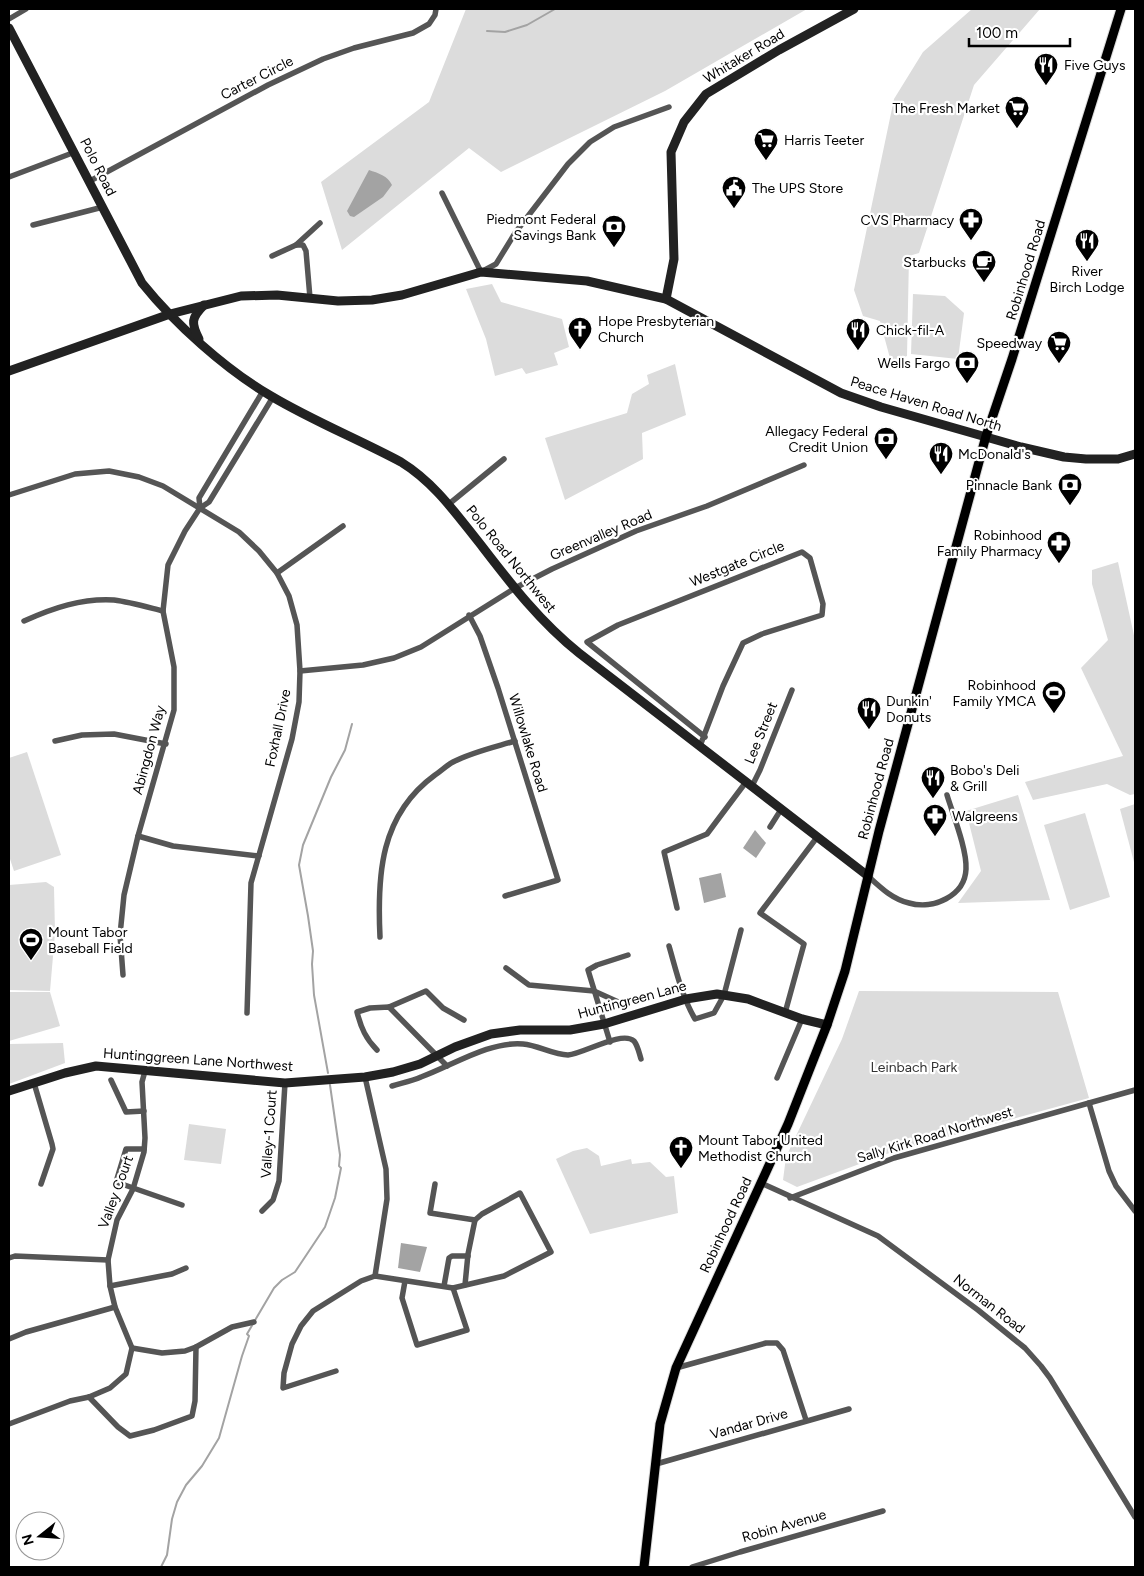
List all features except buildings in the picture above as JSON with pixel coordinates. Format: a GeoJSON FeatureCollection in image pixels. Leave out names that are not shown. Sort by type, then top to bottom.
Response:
{"type":"FeatureCollection","features":[{"type":"Feature","properties":{"kind":"main road","name":"Robinhood Road"},"geometry":{"type":"LineString","coordinates":[[644,1567],[660,1424],[676,1368],[788,1124],[827,1025],[845,971],[868,876],[986,436],[1012,359],[1121,9]]}},
{"type":"Feature","properties":{"kind":"street"},"geometry":{"type":"LineString","coordinates":[[9,19],[26,9]]}},
{"type":"Feature","properties":{"kind":"street","name":"Carter Circle"},"geometry":{"type":"LineString","coordinates":[[90,181],[268,85],[323,59],[354,48],[413,33],[429,24],[435,15],[436,9]]}},
{"type":"Feature","properties":{"kind":"street","name":"Whitaker Road"},"geometry":{"type":"LineString","coordinates":[[666,299],[674,259],[671,152],[684,122],[706,94],[779,50],[854,9]]}},
{"type":"Feature","properties":{"kind":"street","name":"Polo Road"},"geometry":{"type":"LineString","coordinates":[[9,28],[142,283],[170,314]]}},
{"type":"Feature","properties":{"kind":"street"},"geometry":{"type":"LineString","coordinates":[[442,193],[481,272],[496,264],[515,233],[568,164],[590,142],[614,127],[668,107]]}},
{"type":"Feature","properties":{"kind":"street"},"geometry":{"type":"LineString","coordinates":[[9,177],[75,152]]}},
{"type":"Feature","properties":{"kind":"street"},"geometry":{"type":"LineString","coordinates":[[33,226],[103,207]]}},
{"type":"Feature","properties":{"kind":"street"},"geometry":{"type":"LineString","coordinates":[[272,256],[296,245],[320,223]]}},
{"type":"Feature","properties":{"kind":"street"},"geometry":{"type":"LineString","coordinates":[[296,245],[300,244],[305,248],[310,298]]}},
{"type":"Feature","properties":{"kind":"street","name":"Peace Haven Road North"},"geometry":{"type":"LineString","coordinates":[[9,371],[170,314],[241,296],[277,295],[338,301],[372,300],[402,295],[481,272],[587,282],[666,299],[841,393],[881,407],[1021,447],[1064,457],[1118,459],[1135,454]]}},
{"type":"Feature","properties":{"kind":"street"},"geometry":{"type":"LineString","coordinates":[[200,342],[193,322],[194,316],[205,304]]}},
{"type":"Feature","properties":{"kind":"street","name":"Polo Road Northwest"},"geometry":{"type":"LineString","coordinates":[[170,314],[200,342],[272,397],[401,462],[426,480],[449,504],[514,588],[544,622],[579,652],[868,876]]}},
{"type":"Feature","properties":{"kind":"street","name":"Abingdon Way"},"geometry":{"type":"LineString","coordinates":[[200,508],[199,498],[263,391]]}},
{"type":"Feature","properties":{"kind":"street","name":"Abingdon Way"},"geometry":{"type":"LineString","coordinates":[[123,976],[120,936],[124,895],[138,836],[166,744],[174,710],[174,667],[163,611],[168,564],[185,531],[200,508],[209,502],[272,397]]}},
{"type":"Feature","properties":{"kind":"street"},"geometry":{"type":"LineString","coordinates":[[449,504],[504,459]]}},
{"type":"Feature","properties":{"kind":"street","name":"Greenvalley Road"},"geometry":{"type":"LineString","coordinates":[[300,670],[363,665],[394,658],[421,647],[514,588],[552,569],[636,531],[707,506],[804,465]]}},
{"type":"Feature","properties":{"kind":"street","name":"Foxhall Drive"},"geometry":{"type":"LineString","coordinates":[[9,495],[75,474],[109,472],[139,477],[163,486],[239,532],[259,551],[277,573],[289,596],[297,625],[300,670],[299,702],[292,739],[251,883],[247,1013]]}},
{"type":"Feature","properties":{"kind":"street"},"geometry":{"type":"LineString","coordinates":[[277,573],[343,526]]}},
{"type":"Feature","properties":{"kind":"street","name":"Westgate Circle"},"geometry":{"type":"LineString","coordinates":[[587,642],[618,625],[802,552],[810,558],[823,604],[822,614],[762,634],[743,643],[723,686],[700,746]]}},
{"type":"Feature","properties":{"kind":"street"},"geometry":{"type":"LineString","coordinates":[[24,621],[49,610],[81,601],[114,600],[163,611]]}},
{"type":"Feature","properties":{"kind":"street","name":"Willowlake Road"},"geometry":{"type":"LineString","coordinates":[[469,615],[480,636],[558,880],[505,896]]}},
{"type":"Feature","properties":{"kind":"street"},"geometry":{"type":"LineString","coordinates":[[579,652],[587,642],[705,737]]}},
{"type":"Feature","properties":{"kind":"street","name":"Lee Street"},"geometry":{"type":"LineString","coordinates":[[677,908],[664,852],[707,834],[749,784],[760,770],[792,690]]}},
{"type":"Feature","properties":{"kind":"street"},"geometry":{"type":"LineString","coordinates":[[55,741],[82,735],[114,734],[166,744]]}},
{"type":"Feature","properties":{"kind":"street"},"geometry":{"type":"LineString","coordinates":[[380,937],[378,898],[385,849],[391,828],[405,804],[421,785],[453,762],[515,741]]}},
{"type":"Feature","properties":{"kind":"street"},"geometry":{"type":"LineString","coordinates":[[868,876],[881,889],[908,903],[933,903],[953,895],[963,883],[966,862],[947,795]]}},
{"type":"Feature","properties":{"kind":"street"},"geometry":{"type":"LineString","coordinates":[[770,827],[782,808]]}},
{"type":"Feature","properties":{"kind":"street"},"geometry":{"type":"LineString","coordinates":[[138,836],[173,846],[259,856]]}},
{"type":"Feature","properties":{"kind":"street"},"geometry":{"type":"LineString","coordinates":[[785,1012],[804,944],[760,913],[818,836]]}},
{"type":"Feature","properties":{"kind":"street"},"geometry":{"type":"LineString","coordinates":[[668,946],[686,999],[695,1019],[714,1013],[724,995],[741,930]]}},
{"type":"Feature","properties":{"kind":"street"},"geometry":{"type":"LineString","coordinates":[[610,1042],[588,970],[597,964],[628,955]]}},
{"type":"Feature","properties":{"kind":"street"},"geometry":{"type":"LineString","coordinates":[[506,968],[529,985],[594,991],[625,1005]]}},
{"type":"Feature","properties":{"kind":"street"},"geometry":{"type":"LineString","coordinates":[[377,1050],[368,1041],[360,1026],[357,1012],[370,1008],[389,1007],[426,991],[443,1008],[464,1020]]}},
{"type":"Feature","properties":{"kind":"street","name":"Huntingreen Lane"},"geometry":{"type":"LineString","coordinates":[[328,1080],[365,1077],[393,1072],[437,1056],[461,1044],[491,1034],[520,1030],[570,1030],[604,1024],[686,999],[724,995],[748,999],[827,1025]]}},
{"type":"Feature","properties":{"kind":"street"},"geometry":{"type":"LineString","coordinates":[[389,1007],[447,1066]]}},
{"type":"Feature","properties":{"kind":"street"},"geometry":{"type":"LineString","coordinates":[[777,1078],[802,1018]]}},
{"type":"Feature","properties":{"kind":"street"},"geometry":{"type":"LineString","coordinates":[[392,1086],[422,1077],[474,1054],[508,1045],[523,1044],[569,1055],[629,1038],[638,1047],[641,1059]]}},
{"type":"Feature","properties":{"kind":"street","name":"Huntinggreen Lane Northwest"},"geometry":{"type":"LineString","coordinates":[[9,1090],[96,1066],[285,1083],[328,1080]]}},
{"type":"Feature","properties":{"kind":"street","name":"Valley Court"},"geometry":{"type":"LineString","coordinates":[[132,1348],[115,1308],[110,1286],[108,1260],[117,1220],[133,1189],[144,1149],[142,1082],[144,1071]]}},
{"type":"Feature","properties":{"kind":"street"},"geometry":{"type":"LineString","coordinates":[[365,1077],[386,1169],[387,1199],[375,1276]]}},
{"type":"Feature","properties":{"kind":"street"},"geometry":{"type":"LineString","coordinates":[[111,1080],[126,1112],[144,1111]]}},
{"type":"Feature","properties":{"kind":"street"},"geometry":{"type":"LineString","coordinates":[[34,1083],[53,1149],[41,1184]]}},
{"type":"Feature","properties":{"kind":"street","name":"Valley-1 Court"},"geometry":{"type":"LineString","coordinates":[[262,1211],[273,1200],[279,1181],[285,1083]]}},
{"type":"Feature","properties":{"kind":"street","name":"Sally Kirk Road Northwest"},"geometry":{"type":"LineString","coordinates":[[790,1198],[894,1158],[1135,1090]]}},
{"type":"Feature","properties":{"kind":"street"},"geometry":{"type":"LineString","coordinates":[[1089,1103],[1116,1186],[1135,1211]]}},
{"type":"Feature","properties":{"kind":"street"},"geometry":{"type":"LineString","coordinates":[[144,1149],[126,1149],[116,1182],[182,1206]]}},
{"type":"Feature","properties":{"kind":"street","name":"Norman Road"},"geometry":{"type":"LineString","coordinates":[[761,1183],[790,1198],[846,1220],[878,1236],[978,1310],[1025,1348],[1050,1378],[1135,1518]]}},
{"type":"Feature","properties":{"kind":"street"},"geometry":{"type":"LineString","coordinates":[[435,1184],[430,1213],[475,1220]]}},
{"type":"Feature","properties":{"kind":"street"},"geometry":{"type":"LineString","coordinates":[[336,1371],[283,1388],[284,1374],[290,1351],[301,1326],[314,1311],[361,1281],[375,1276],[453,1288],[504,1276],[552,1252],[520,1193],[482,1214],[475,1220],[465,1285]]}},
{"type":"Feature","properties":{"kind":"street"},"geometry":{"type":"LineString","coordinates":[[9,1258],[15,1256],[108,1260]]}},
{"type":"Feature","properties":{"kind":"street"},"geometry":{"type":"LineString","coordinates":[[444,1286],[449,1258],[452,1256],[468,1256]]}},
{"type":"Feature","properties":{"kind":"street"},"geometry":{"type":"LineString","coordinates":[[110,1286],[172,1274],[186,1268]]}},
{"type":"Feature","properties":{"kind":"street"},"geometry":{"type":"LineString","coordinates":[[406,1280],[402,1298],[417,1345],[467,1330],[453,1288]]}},
{"type":"Feature","properties":{"kind":"street"},"geometry":{"type":"LineString","coordinates":[[9,1339],[26,1332],[115,1308]]}},
{"type":"Feature","properties":{"kind":"street"},"geometry":{"type":"LineString","coordinates":[[9,1424],[110,1388],[126,1374],[132,1348],[173,1353],[196,1347],[232,1327],[254,1322]]}},
{"type":"Feature","properties":{"kind":"street"},"geometry":{"type":"LineString","coordinates":[[676,1368],[766,1343],[777,1343],[783,1350],[806,1420]]}},
{"type":"Feature","properties":{"kind":"street"},"geometry":{"type":"LineString","coordinates":[[89,1397],[118,1427],[130,1436],[154,1430],[192,1416],[195,1401],[196,1347]]}},
{"type":"Feature","properties":{"kind":"street","name":"Vandar Drive"},"geometry":{"type":"LineString","coordinates":[[656,1464],[849,1409]]}},
{"type":"Feature","properties":{"kind":"street","name":"Robin Avenue"},"geometry":{"type":"LineString","coordinates":[[692,1567],[883,1511]]}},
{"type":"Feature","properties":{"kind":"green space"},"geometry":{"type":"Polygon","coordinates":[[[466,9],[807,9],[665,91],[501,172],[469,148],[342,250],[321,182],[429,102],[466,9]]]}},
{"type":"Feature","properties":{"kind":"green space"},"geometry":{"type":"Polygon","coordinates":[[[972,9],[1040,9],[974,85],[919,253],[909,256],[907,356],[891,362],[880,321],[863,316],[854,290],[894,99],[923,52],[972,9]]]}},
{"type":"Feature","properties":{"kind":"green space"},"geometry":{"type":"Polygon","coordinates":[[[492,284],[501,302],[562,319],[569,347],[554,353],[558,365],[526,374],[522,368],[495,376],[486,339],[466,289],[492,284]]]}},
{"type":"Feature","properties":{"kind":"green space"},"geometry":{"type":"Polygon","coordinates":[[[913,294],[945,296],[964,313],[958,359],[911,354],[913,294]]]}},
{"type":"Feature","properties":{"kind":"green space"},"geometry":{"type":"Polygon","coordinates":[[[675,364],[686,415],[642,433],[643,459],[565,500],[545,438],[627,413],[632,394],[649,384],[647,375],[675,364]]]}},
{"type":"Feature","properties":{"kind":"green space"},"geometry":{"type":"Polygon","coordinates":[[[1118,562],[1135,640],[1135,794],[1130,795],[1107,784],[1033,800],[1025,782],[1123,756],[1081,668],[1108,640],[1092,584],[1092,570],[1118,562]]]}},
{"type":"Feature","properties":{"kind":"green space"},"geometry":{"type":"Polygon","coordinates":[[[27,752],[61,855],[14,871],[9,856],[9,758],[27,752]]]}},
{"type":"Feature","properties":{"kind":"green space"},"geometry":{"type":"Polygon","coordinates":[[[1018,795],[1050,900],[958,903],[981,871],[966,811],[1018,795]]]}},
{"type":"Feature","properties":{"kind":"green space"},"geometry":{"type":"Polygon","coordinates":[[[1135,804],[1135,866],[1120,809],[1135,804]]]}},
{"type":"Feature","properties":{"kind":"green space"},"geometry":{"type":"Polygon","coordinates":[[[1085,813],[1110,897],[1070,910],[1044,825],[1085,813]]]}},
{"type":"Feature","properties":{"kind":"green space","name":"Mount Tabor Baseball Field"},"geometry":{"type":"Polygon","coordinates":[[[46,882],[54,887],[55,933],[50,991],[9,990],[9,885],[46,882]]]}},
{"type":"Feature","properties":{"kind":"green space","name":"Leinbach Park"},"geometry":{"type":"Polygon","coordinates":[[[859,991],[1058,992],[1089,1098],[892,1152],[797,1187],[783,1180],[786,1157],[842,1039],[859,991]]]}},
{"type":"Feature","properties":{"kind":"green space"},"geometry":{"type":"Polygon","coordinates":[[[9,992],[50,992],[60,1026],[9,1041],[9,992]]]}},
{"type":"Feature","properties":{"kind":"green space"},"geometry":{"type":"Polygon","coordinates":[[[63,1043],[65,1063],[9,1084],[9,1044],[63,1043]]]}},
{"type":"Feature","properties":{"kind":"green space"},"geometry":{"type":"Polygon","coordinates":[[[189,1124],[226,1129],[221,1164],[184,1160],[189,1124]]]}},
{"type":"Feature","properties":{"kind":"green space"},"geometry":{"type":"Polygon","coordinates":[[[587,1148],[599,1156],[601,1166],[631,1159],[632,1164],[650,1162],[666,1177],[674,1176],[678,1213],[590,1234],[556,1159],[573,1151],[587,1148]]]}},
{"type":"Feature","properties":{"kind":"shaded area"},"geometry":{"type":"Polygon","coordinates":[[[369,170],[385,177],[392,185],[383,197],[354,217],[350,216],[347,211],[369,170]]]}},
{"type":"Feature","properties":{"kind":"shaded area"},"geometry":{"type":"Polygon","coordinates":[[[755,830],[766,843],[756,858],[743,848],[755,830]]]}},
{"type":"Feature","properties":{"kind":"shaded area"},"geometry":{"type":"Polygon","coordinates":[[[721,873],[726,897],[704,903],[699,878],[721,873]]]}},
{"type":"Feature","properties":{"kind":"shaded area"},"geometry":{"type":"Polygon","coordinates":[[[401,1243],[427,1247],[420,1272],[398,1268],[401,1243]]]}},
{"type":"Feature","properties":{"kind":"waterway"},"geometry":{"type":"LineString","coordinates":[[487,31],[505,32],[527,25],[555,9]]}},
{"type":"Feature","properties":{"kind":"waterway"},"geometry":{"type":"LineString","coordinates":[[328,1073],[314,995],[313,951],[299,865],[303,845],[331,777],[345,750],[352,724]]}},
{"type":"Feature","properties":{"kind":"waterway"},"geometry":{"type":"LineString","coordinates":[[161,1567],[167,1555],[172,1519],[177,1502],[186,1485],[202,1466],[219,1438],[249,1336],[247,1334],[274,1288],[282,1280],[295,1272],[325,1227],[335,1198],[341,1168],[339,1166],[340,1155],[330,1085]]}},
{"type":"Feature","properties":{"kind":"place","name":"Five Guys"},"geometry":{"type":"Point","coordinates":[1046,86]}},
{"type":"Feature","properties":{"kind":"place","name":"The Fresh Market"},"geometry":{"type":"Point","coordinates":[1017,129]}},
{"type":"Feature","properties":{"kind":"place","name":"Harris Teeter"},"geometry":{"type":"Point","coordinates":[766,161]}},
{"type":"Feature","properties":{"kind":"place","name":"The UPS Store"},"geometry":{"type":"Point","coordinates":[734,209]}},
{"type":"Feature","properties":{"kind":"place","name":"CVS Pharmacy"},"geometry":{"type":"Point","coordinates":[971,241]}},
{"type":"Feature","properties":{"kind":"place","name":"Piedmont Federal Savings Bank"},"geometry":{"type":"Point","coordinates":[614,248]}},
{"type":"Feature","properties":{"kind":"place","name":"River Birch Lodge"},"geometry":{"type":"Point","coordinates":[1087,262]}},
{"type":"Feature","properties":{"kind":"place","name":"Starbucks"},"geometry":{"type":"Point","coordinates":[984,283]}},
{"type":"Feature","properties":{"kind":"place","name":"Hope Presbyterian Church"},"geometry":{"type":"Point","coordinates":[580,350]}},
{"type":"Feature","properties":{"kind":"place","name":"Chick-fil-A"},"geometry":{"type":"Point","coordinates":[858,351]}},
{"type":"Feature","properties":{"kind":"place","name":"Speedway"},"geometry":{"type":"Point","coordinates":[1059,364]}},
{"type":"Feature","properties":{"kind":"place","name":"Wells Fargo"},"geometry":{"type":"Point","coordinates":[967,384]}},
{"type":"Feature","properties":{"kind":"place","name":"Allegacy Federal Credit Union"},"geometry":{"type":"Point","coordinates":[886,460]}},
{"type":"Feature","properties":{"kind":"place","name":"McDonald's"},"geometry":{"type":"Point","coordinates":[941,475]}},
{"type":"Feature","properties":{"kind":"place","name":"Pinnacle Bank"},"geometry":{"type":"Point","coordinates":[1070,506]}},
{"type":"Feature","properties":{"kind":"place","name":"Robinhood Family Pharmacy"},"geometry":{"type":"Point","coordinates":[1059,564]}},
{"type":"Feature","properties":{"kind":"place","name":"Robinhood Family YMCA"},"geometry":{"type":"Point","coordinates":[1054,714]}},
{"type":"Feature","properties":{"kind":"place","name":"Dunkin' Donuts"},"geometry":{"type":"Point","coordinates":[869,730]}},
{"type":"Feature","properties":{"kind":"place","name":"Bobo's Deli & Grill"},"geometry":{"type":"Point","coordinates":[933,799]}},
{"type":"Feature","properties":{"kind":"place","name":"Walgreens"},"geometry":{"type":"Point","coordinates":[935,837]}},
{"type":"Feature","properties":{"kind":"place","name":"Mount Tabor Baseball Field"},"geometry":{"type":"Point","coordinates":[31,961]}},
{"type":"Feature","properties":{"kind":"place","name":"Mount Tabor United Methodist Church"},"geometry":{"type":"Point","coordinates":[681,1169]}}]}
